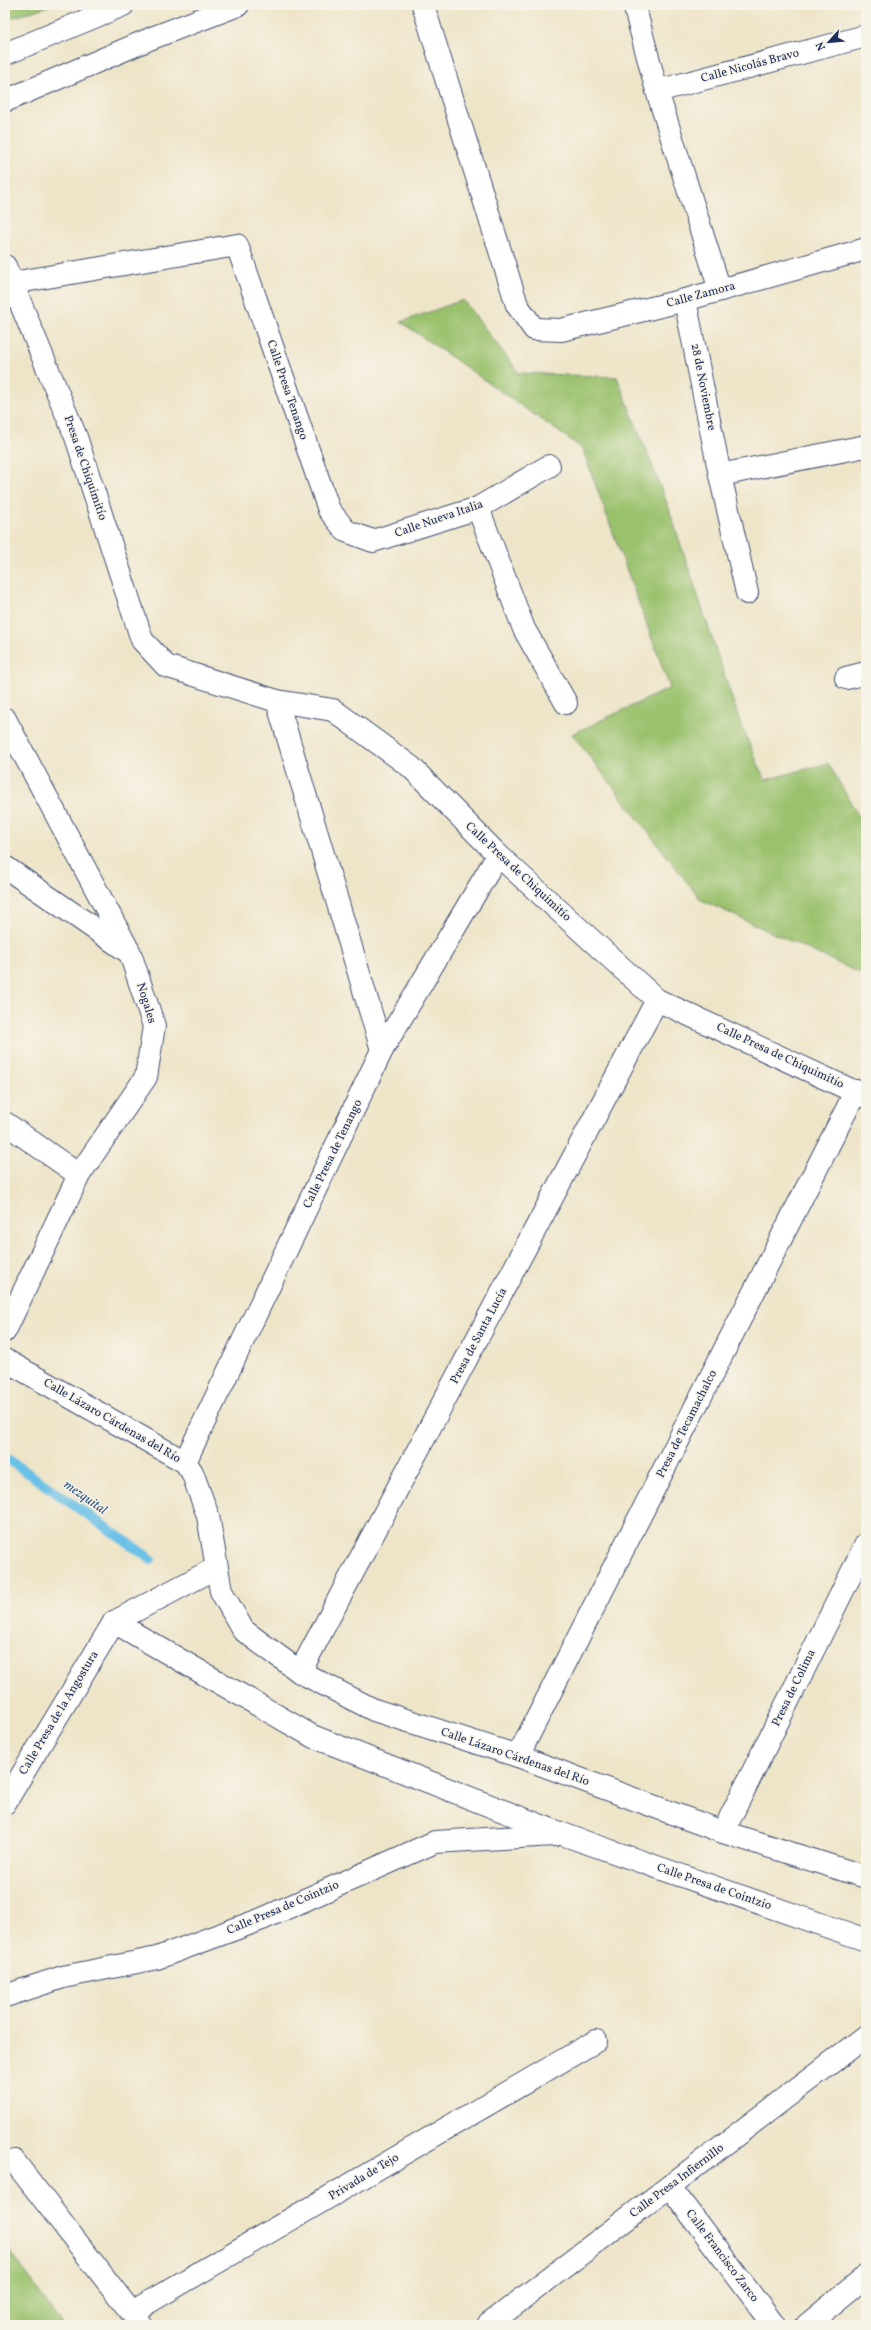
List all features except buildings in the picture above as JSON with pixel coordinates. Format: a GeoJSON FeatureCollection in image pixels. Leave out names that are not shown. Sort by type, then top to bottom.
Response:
{"type":"FeatureCollection","features":[{"type":"Feature","properties":{"kind":"street"},"geometry":{"type":"LineString","coordinates":[[5,54],[123,5]]}},
{"type":"Feature","properties":{"kind":"street"},"geometry":{"type":"LineString","coordinates":[[5,101],[152,38],[238,5]]}},
{"type":"Feature","properties":{"kind":"street","name":"Calle Zamora"},"geometry":{"type":"LineString","coordinates":[[423,5],[517,305],[534,329],[561,330],[685,300],[866,249]]}},
{"type":"Feature","properties":{"kind":"street"},"geometry":{"type":"LineString","coordinates":[[634,5],[657,91],[720,290]]}},
{"type":"Feature","properties":{"kind":"street","name":"Calle Nicolás Bravo"},"geometry":{"type":"LineString","coordinates":[[657,91],[866,36]]}},
{"type":"Feature","properties":{"kind":"street","name":"Calle Presa Tenango"},"geometry":{"type":"LineString","coordinates":[[8,275],[237,245],[330,510],[346,531]]}},
{"type":"Feature","properties":{"kind":"street","name":"Presa de Chiquimitío"},"geometry":{"type":"LineString","coordinates":[[8,275],[76,437],[142,640],[166,666]]}},
{"type":"Feature","properties":{"kind":"street","name":"28 de Noviembre"},"geometry":{"type":"LineString","coordinates":[[685,300],[720,474],[747,593]]}},
{"type":"Feature","properties":{"kind":"street"},"geometry":{"type":"LineString","coordinates":[[720,474],[866,446]]}},
{"type":"Feature","properties":{"kind":"street","name":"Calle Nueva Italia"},"geometry":{"type":"LineString","coordinates":[[346,531],[373,541],[478,508],[549,466]]}},
{"type":"Feature","properties":{"kind":"street"},"geometry":{"type":"LineString","coordinates":[[478,508],[524,629],[566,703]]}},
{"type":"Feature","properties":{"kind":"street","name":"Calle Presa de Chiquimitío"},"geometry":{"type":"LineString","coordinates":[[166,666],[276,701],[333,710],[411,767],[498,855],[657,1000],[861,1094]]}},
{"type":"Feature","properties":{"kind":"street"},"geometry":{"type":"LineString","coordinates":[[276,701],[382,1050]]}},
{"type":"Feature","properties":{"kind":"street","name":"Nogales"},"geometry":{"type":"LineString","coordinates":[[5,719],[130,953],[154,1026],[146,1076],[80,1175],[5,1331]]}},
{"type":"Feature","properties":{"kind":"street","name":"Calle Presa de Tenango"},"geometry":{"type":"LineString","coordinates":[[185,1462],[382,1050],[498,855]]}},
{"type":"Feature","properties":{"kind":"street"},"geometry":{"type":"LineString","coordinates":[[5,867],[130,953]]}},
{"type":"Feature","properties":{"kind":"street","name":"Presa de Santa Lucía"},"geometry":{"type":"LineString","coordinates":[[300,1672],[657,1000]]}},
{"type":"Feature","properties":{"kind":"street","name":"Presa de Tecamachalco"},"geometry":{"type":"LineString","coordinates":[[518,1756],[861,1094]]}},
{"type":"Feature","properties":{"kind":"street"},"geometry":{"type":"LineString","coordinates":[[5,1123],[80,1175]]}},
{"type":"Feature","properties":{"kind":"street","name":"Calle Lázaro Cárdenas del Río"},"geometry":{"type":"LineString","coordinates":[[5,1360],[185,1462],[192,1472],[208,1516],[220,1591],[243,1630],[300,1672],[374,1710],[518,1756],[723,1832],[866,1877]]}},
{"type":"Feature","properties":{"kind":"street","name":"Presa de Colima"},"geometry":{"type":"LineString","coordinates":[[723,1832],[866,1544]]}},
{"type":"Feature","properties":{"kind":"street"},"geometry":{"type":"LineString","coordinates":[[114,1622],[216,1568]]}},
{"type":"Feature","properties":{"kind":"street","name":"Calle Presa de la Angostura"},"geometry":{"type":"LineString","coordinates":[[5,1803],[114,1622]]}},
{"type":"Feature","properties":{"kind":"street","name":"Calle Presa de Cointzio"},"geometry":{"type":"LineString","coordinates":[[114,1622],[312,1736],[562,1834],[866,1940]]}},
{"type":"Feature","properties":{"kind":"street","name":"Calle Presa de Cointzio"},"geometry":{"type":"LineString","coordinates":[[5,1996],[63,1978],[156,1958],[262,1919],[435,1842],[562,1834]]}},
{"type":"Feature","properties":{"kind":"street","name":"Calle Presa Infiernillo"},"geometry":{"type":"LineString","coordinates":[[488,2325],[866,2036]]}},
{"type":"Feature","properties":{"kind":"street","name":"Privada de Tejo"},"geometry":{"type":"LineString","coordinates":[[136,2318],[596,2041]]}},
{"type":"Feature","properties":{"kind":"street"},"geometry":{"type":"LineString","coordinates":[[14,2161],[136,2318]]}},
{"type":"Feature","properties":{"kind":"street","name":"Calle Francisco Zarco"},"geometry":{"type":"LineString","coordinates":[[670,2187],[774,2325]]}},
{"type":"Feature","properties":{"kind":"street"},"geometry":{"type":"LineString","coordinates":[[807,2325],[866,2276]]}},
{"type":"Feature","properties":{"kind":"green space"},"geometry":{"type":"Polygon","coordinates":[[[5,5],[52,5],[5,20],[5,5]]]}},
{"type":"Feature","properties":{"kind":"green space"},"geometry":{"type":"Polygon","coordinates":[[[463,300],[519,373],[617,377],[668,506],[741,725],[765,780],[828,763],[866,829],[866,976],[701,900],[572,734],[670,688],[582,448],[401,322],[463,300]]]}},
{"type":"Feature","properties":{"kind":"green space"},"geometry":{"type":"Polygon","coordinates":[[[5,2243],[62,2325],[5,2325],[5,2243]]]}},
{"type":"Feature","properties":{"kind":"waterway","name":"mezquital"},"geometry":{"type":"LineString","coordinates":[[5,1457],[151,1559]]}}]}
